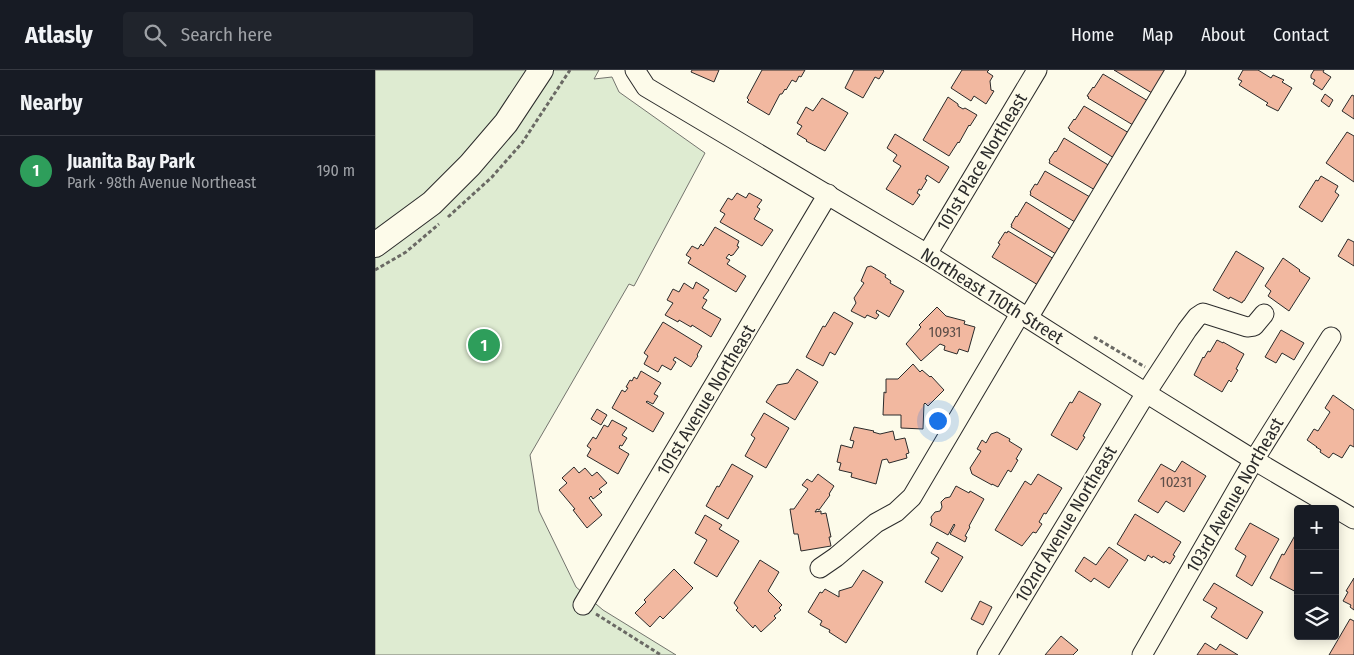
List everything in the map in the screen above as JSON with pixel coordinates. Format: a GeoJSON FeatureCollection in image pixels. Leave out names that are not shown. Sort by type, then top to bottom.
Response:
{"type":"FeatureCollection","features":[{"type":"Feature","properties":{"kind":"main road"},"geometry":{"type":"LineString","coordinates":[[375,245],[432,203],[470,165],[505,123],[541,70]]}},
{"type":"Feature","properties":{"kind":"street","name":"Northeast 110th Street"},"geometry":{"type":"LineString","coordinates":[[635,70],[646,87],[927,254],[1146,393],[1354,519]]}},
{"type":"Feature","properties":{"kind":"street","name":"101st Place Northeast"},"geometry":{"type":"LineString","coordinates":[[927,254],[1037,70]]}},
{"type":"Feature","properties":{"kind":"street"},"geometry":{"type":"LineString","coordinates":[[820,568],[876,524],[896,512],[912,497],[1176,70]]}},
{"type":"Feature","properties":{"kind":"street","name":"101st Avenue Northeast"},"geometry":{"type":"LineString","coordinates":[[583,605],[828,194]]}},
{"type":"Feature","properties":{"kind":"street","name":"102nd Avenue Northeast"},"geometry":{"type":"LineString","coordinates":[[987,655],[1146,393],[1197,317],[1203,313],[1247,327],[1254,326],[1264,314]]}},
{"type":"Feature","properties":{"kind":"street","name":"103rd Avenue Northeast"},"geometry":{"type":"LineString","coordinates":[[1142,655],[1254,460],[1331,337]]}},
{"type":"Feature","properties":{"kind":"path"},"geometry":{"type":"LineString","coordinates":[[583,605],[661,655]]}},
{"type":"Feature","properties":{"kind":"green space"},"geometry":{"type":"Polygon","coordinates":[[[375,70],[599,70],[594,79],[612,77],[619,92],[705,153],[634,286],[629,284],[530,455],[539,511],[576,587],[603,610],[676,655],[375,655],[375,70]]]}},
{"type":"Feature","properties":{"kind":"building"},"geometry":{"type":"Polygon","coordinates":[[[692,70],[719,70],[714,82],[691,72],[692,70]]]}},
{"type":"Feature","properties":{"kind":"building"},"geometry":{"type":"Polygon","coordinates":[[[762,70],[805,70],[796,82],[792,80],[786,90],[780,94],[769,115],[747,102],[749,100],[747,98],[762,70]]]}},
{"type":"Feature","properties":{"kind":"building"},"geometry":{"type":"Polygon","coordinates":[[[854,70],[884,71],[879,79],[875,77],[863,98],[845,88],[854,70]]]}},
{"type":"Feature","properties":{"kind":"building"},"geometry":{"type":"Polygon","coordinates":[[[962,70],[989,70],[987,72],[993,76],[990,81],[991,90],[994,91],[986,104],[974,96],[971,101],[951,88],[962,70]]]}},
{"type":"Feature","properties":{"kind":"building"},"geometry":{"type":"Polygon","coordinates":[[[1114,70],[1166,70],[1152,93],[1114,70]]]}},
{"type":"Feature","properties":{"kind":"building"},"geometry":{"type":"Polygon","coordinates":[[[1243,70],[1258,70],[1271,78],[1273,75],[1284,80],[1282,82],[1292,88],[1278,111],[1266,105],[1268,103],[1239,85],[1242,81],[1238,79],[1243,70]]]}},
{"type":"Feature","properties":{"kind":"building"},"geometry":{"type":"Polygon","coordinates":[[[1314,70],[1324,70],[1323,72],[1331,77],[1322,90],[1313,84],[1315,80],[1311,78],[1311,75],[1314,70]]]}},
{"type":"Feature","properties":{"kind":"building"},"geometry":{"type":"Polygon","coordinates":[[[1103,74],[1148,101],[1133,125],[1088,98],[1087,96],[1103,74]]]}},
{"type":"Feature","properties":{"kind":"building"},"geometry":{"type":"Polygon","coordinates":[[[1325,94],[1333,100],[1329,107],[1321,101],[1325,94]]]}},
{"type":"Feature","properties":{"kind":"building"},"geometry":{"type":"Polygon","coordinates":[[[1352,95],[1354,96],[1354,119],[1342,111],[1352,95]]]}},
{"type":"Feature","properties":{"kind":"building"},"geometry":{"type":"Polygon","coordinates":[[[948,97],[958,106],[977,115],[949,156],[923,140],[948,97]]]}},
{"type":"Feature","properties":{"kind":"building"},"geometry":{"type":"Polygon","coordinates":[[[822,98],[848,113],[825,151],[797,134],[802,126],[797,123],[806,107],[813,111],[822,98]]]}},
{"type":"Feature","properties":{"kind":"building"},"geometry":{"type":"Polygon","coordinates":[[[1084,106],[1129,133],[1114,158],[1069,130],[1068,128],[1084,106]]]}},
{"type":"Feature","properties":{"kind":"building"},"geometry":{"type":"Polygon","coordinates":[[[1347,132],[1354,136],[1354,182],[1326,163],[1347,132]]]}},
{"type":"Feature","properties":{"kind":"building"},"geometry":{"type":"Polygon","coordinates":[[[895,134],[949,167],[939,183],[927,175],[925,179],[927,180],[917,193],[920,195],[913,205],[886,189],[901,166],[893,161],[897,155],[887,148],[895,134]]]}},
{"type":"Feature","properties":{"kind":"building"},"geometry":{"type":"Polygon","coordinates":[[[1064,138],[1110,166],[1095,190],[1049,163],[1049,160],[1064,138]]]}},
{"type":"Feature","properties":{"kind":"building"},"geometry":{"type":"Polygon","coordinates":[[[1045,171],[1090,197],[1075,222],[1030,195],[1035,184],[1037,185],[1045,171]]]}},
{"type":"Feature","properties":{"kind":"building"},"geometry":{"type":"Polygon","coordinates":[[[1321,176],[1338,186],[1335,192],[1339,195],[1322,222],[1299,207],[1316,180],[1318,181],[1321,176]]]}},
{"type":"Feature","properties":{"kind":"building"},"geometry":{"type":"Polygon","coordinates":[[[737,193],[746,198],[749,193],[762,200],[757,207],[760,209],[754,219],[773,230],[762,246],[720,222],[725,214],[720,211],[728,198],[732,200],[737,193]]]}},
{"type":"Feature","properties":{"kind":"building"},"geometry":{"type":"Polygon","coordinates":[[[1026,202],[1071,230],[1056,254],[1011,227],[1026,202]]]}},
{"type":"Feature","properties":{"kind":"building"},"geometry":{"type":"Polygon","coordinates":[[[715,227],[739,241],[737,246],[739,247],[733,255],[729,254],[726,258],[730,260],[727,264],[746,276],[736,292],[688,263],[691,258],[686,255],[692,246],[698,249],[701,244],[703,246],[715,227]]]}},
{"type":"Feature","properties":{"kind":"building"},"geometry":{"type":"Polygon","coordinates":[[[1008,231],[1054,259],[1038,285],[992,257],[1000,244],[998,243],[1005,232],[1007,233],[1008,231]]]}},
{"type":"Feature","properties":{"kind":"building"},"geometry":{"type":"Polygon","coordinates":[[[1348,239],[1354,242],[1354,266],[1338,256],[1348,239]]]}},
{"type":"Feature","properties":{"kind":"building"},"geometry":{"type":"Polygon","coordinates":[[[1236,251],[1264,268],[1242,303],[1230,297],[1229,299],[1213,290],[1236,251]]]}},
{"type":"Feature","properties":{"kind":"building"},"geometry":{"type":"Polygon","coordinates":[[[1283,258],[1310,278],[1289,311],[1268,296],[1271,291],[1265,286],[1283,258]]]}},
{"type":"Feature","properties":{"kind":"building"},"geometry":{"type":"Polygon","coordinates":[[[871,266],[886,275],[885,277],[891,281],[890,283],[904,291],[889,317],[877,310],[876,313],[879,315],[876,319],[867,315],[865,318],[851,311],[856,303],[854,298],[864,283],[861,281],[867,267],[871,266]]]}},
{"type":"Feature","properties":{"kind":"building"},"geometry":{"type":"Polygon","coordinates":[[[696,282],[709,290],[703,298],[707,300],[702,308],[721,319],[711,337],[692,325],[691,327],[665,315],[673,303],[667,300],[673,289],[679,292],[684,283],[693,289],[696,282]]]}},
{"type":"Feature","properties":{"kind":"building"},"geometry":{"type":"Polygon","coordinates":[[[937,307],[946,316],[965,321],[964,324],[975,327],[968,352],[959,349],[957,354],[944,350],[945,346],[940,344],[921,361],[906,344],[921,327],[919,325],[937,307]]]}},
{"type":"Feature","properties":{"kind":"building"},"geometry":{"type":"Polygon","coordinates":[[[834,312],[853,323],[835,355],[830,352],[823,366],[806,357],[823,326],[825,327],[834,312]]]}},
{"type":"Feature","properties":{"kind":"building"},"geometry":{"type":"Polygon","coordinates":[[[663,322],[702,346],[691,367],[675,357],[673,360],[676,362],[671,370],[662,365],[658,372],[644,364],[648,356],[644,353],[663,322]]]}},
{"type":"Feature","properties":{"kind":"building"},"geometry":{"type":"Polygon","coordinates":[[[1281,330],[1304,343],[1294,360],[1282,353],[1276,363],[1265,357],[1281,330]]]}},
{"type":"Feature","properties":{"kind":"building"},"geometry":{"type":"Polygon","coordinates":[[[1217,340],[1244,354],[1236,369],[1238,370],[1222,392],[1194,375],[1203,357],[1208,351],[1210,352],[1217,340]]]}},
{"type":"Feature","properties":{"kind":"building"},"geometry":{"type":"Polygon","coordinates":[[[913,364],[920,372],[922,370],[931,376],[944,390],[928,406],[924,404],[923,429],[901,428],[901,415],[883,415],[886,379],[898,379],[913,364]]]}},
{"type":"Feature","properties":{"kind":"building"},"geometry":{"type":"Polygon","coordinates":[[[797,369],[818,382],[795,420],[766,402],[777,385],[788,383],[797,369]]]}},
{"type":"Feature","properties":{"kind":"building"},"geometry":{"type":"Polygon","coordinates":[[[641,371],[661,383],[654,394],[658,396],[653,404],[646,402],[664,413],[653,432],[612,408],[622,390],[625,392],[630,380],[632,381],[634,377],[637,379],[641,371]]]}},
{"type":"Feature","properties":{"kind":"building"},"geometry":{"type":"Polygon","coordinates":[[[1079,391],[1101,404],[1077,450],[1051,435],[1070,402],[1072,403],[1079,391]]]}},
{"type":"Feature","properties":{"kind":"building"},"geometry":{"type":"Polygon","coordinates":[[[1333,395],[1354,410],[1354,447],[1350,445],[1342,458],[1333,453],[1329,458],[1307,440],[1314,429],[1318,431],[1330,412],[1325,408],[1333,395]]]}},
{"type":"Feature","properties":{"kind":"building"},"geometry":{"type":"Polygon","coordinates":[[[597,409],[607,415],[601,425],[591,419],[597,409]]]}},
{"type":"Feature","properties":{"kind":"building"},"geometry":{"type":"Polygon","coordinates":[[[764,413],[789,428],[766,468],[745,456],[755,438],[751,435],[764,413]]]}},
{"type":"Feature","properties":{"kind":"building"},"geometry":{"type":"Polygon","coordinates":[[[612,420],[627,428],[622,435],[627,438],[619,448],[629,454],[618,474],[587,456],[591,449],[587,446],[593,437],[596,439],[604,425],[608,427],[612,420]]]}},
{"type":"Feature","properties":{"kind":"building"},"geometry":{"type":"Polygon","coordinates":[[[854,427],[880,434],[893,431],[895,440],[905,438],[909,453],[906,454],[907,458],[889,463],[887,459],[882,460],[876,484],[851,477],[852,473],[839,470],[841,463],[837,462],[841,445],[852,448],[854,441],[850,440],[854,427]]]}},
{"type":"Feature","properties":{"kind":"building"},"geometry":{"type":"Polygon","coordinates":[[[997,432],[1010,439],[1009,441],[1022,449],[1011,472],[1008,470],[998,487],[972,474],[970,468],[981,451],[977,449],[982,440],[986,443],[991,434],[997,432]]]}},
{"type":"Feature","properties":{"kind":"building"},"geometry":{"type":"Polygon","coordinates":[[[1182,461],[1206,476],[1184,512],[1166,501],[1158,513],[1138,501],[1161,464],[1175,472],[1182,461]]]}},
{"type":"Feature","properties":{"kind":"building"},"geometry":{"type":"Polygon","coordinates":[[[732,464],[753,476],[728,519],[706,506],[732,464]]]}},
{"type":"Feature","properties":{"kind":"building"},"geometry":{"type":"Polygon","coordinates":[[[574,467],[579,473],[585,468],[592,476],[597,472],[607,483],[599,489],[602,492],[593,499],[591,496],[589,498],[602,515],[587,528],[573,510],[575,509],[559,490],[567,483],[562,478],[574,467]]]}},
{"type":"Feature","properties":{"kind":"building"},"geometry":{"type":"Polygon","coordinates":[[[818,474],[834,486],[830,495],[819,510],[817,509],[815,512],[821,511],[821,514],[826,513],[831,546],[801,551],[798,534],[794,534],[790,509],[794,509],[808,489],[802,485],[807,479],[812,482],[818,474]]]}},
{"type":"Feature","properties":{"kind":"building"},"geometry":{"type":"Polygon","coordinates":[[[1038,474],[1062,488],[1046,514],[1044,513],[1039,522],[1042,524],[1036,533],[1033,532],[1022,546],[995,530],[1025,481],[1031,485],[1038,474]]]}},
{"type":"Feature","properties":{"kind":"building"},"geometry":{"type":"Polygon","coordinates":[[[956,486],[984,499],[969,526],[965,542],[950,534],[954,524],[948,535],[930,525],[931,517],[935,512],[940,511],[942,507],[941,502],[945,498],[950,497],[956,486]]]}},
{"type":"Feature","properties":{"kind":"building"},"geometry":{"type":"Polygon","coordinates":[[[1135,514],[1181,542],[1170,564],[1148,555],[1145,561],[1117,544],[1135,514]]]}},
{"type":"Feature","properties":{"kind":"building"},"geometry":{"type":"Polygon","coordinates":[[[705,515],[722,525],[719,529],[739,541],[717,577],[694,563],[707,540],[695,533],[705,515]]]}},
{"type":"Feature","properties":{"kind":"building"},"geometry":{"type":"Polygon","coordinates":[[[1250,523],[1279,539],[1252,586],[1236,576],[1246,556],[1235,549],[1250,523]]]}},
{"type":"Feature","properties":{"kind":"building"},"geometry":{"type":"Polygon","coordinates":[[[1294,537],[1294,591],[1270,578],[1282,554],[1284,555],[1294,537]]]}},
{"type":"Feature","properties":{"kind":"building"},"geometry":{"type":"Polygon","coordinates":[[[937,542],[963,557],[942,592],[925,582],[939,558],[931,553],[937,542]]]}},
{"type":"Feature","properties":{"kind":"building"},"geometry":{"type":"Polygon","coordinates":[[[1109,547],[1128,560],[1109,588],[1094,578],[1091,582],[1075,571],[1084,557],[1096,565],[1109,547]]]}},
{"type":"Feature","properties":{"kind":"building"},"geometry":{"type":"Polygon","coordinates":[[[760,560],[779,572],[768,591],[782,605],[779,608],[781,610],[774,616],[776,618],[761,632],[755,625],[753,628],[736,610],[738,608],[734,603],[760,560]]]}},
{"type":"Feature","properties":{"kind":"building"},"geometry":{"type":"Polygon","coordinates":[[[674,569],[693,588],[663,619],[660,616],[650,627],[635,613],[646,602],[644,600],[674,569]]]}},
{"type":"Feature","properties":{"kind":"building"},"geometry":{"type":"Polygon","coordinates":[[[863,570],[883,582],[846,643],[829,632],[830,630],[820,625],[822,621],[808,612],[820,592],[822,593],[825,589],[839,597],[839,591],[852,587],[863,570]]]}},
{"type":"Feature","properties":{"kind":"building"},"geometry":{"type":"Polygon","coordinates":[[[1354,578],[1354,610],[1350,607],[1351,605],[1343,601],[1348,592],[1346,591],[1354,578]]]}},
{"type":"Feature","properties":{"kind":"building"},"geometry":{"type":"Polygon","coordinates":[[[1214,583],[1263,612],[1247,639],[1211,617],[1217,608],[1203,600],[1214,583]]]}},
{"type":"Feature","properties":{"kind":"building"},"geometry":{"type":"Polygon","coordinates":[[[980,601],[992,607],[983,625],[971,619],[980,601]]]}},
{"type":"Feature","properties":{"kind":"building"},"geometry":{"type":"Polygon","coordinates":[[[1350,619],[1354,621],[1354,655],[1329,655],[1350,619]]]}},
{"type":"Feature","properties":{"kind":"building"},"geometry":{"type":"Polygon","coordinates":[[[1061,636],[1078,650],[1073,655],[1045,655],[1061,636]]]}},
{"type":"Feature","properties":{"kind":"building"},"geometry":{"type":"Polygon","coordinates":[[[1205,643],[1216,650],[1220,644],[1238,655],[1197,655],[1205,643]]]}},
{"type":"Feature","properties":{"kind":"place","name":"Juanita Bay Park"},"geometry":{"type":"Point","coordinates":[484,345]}}]}
